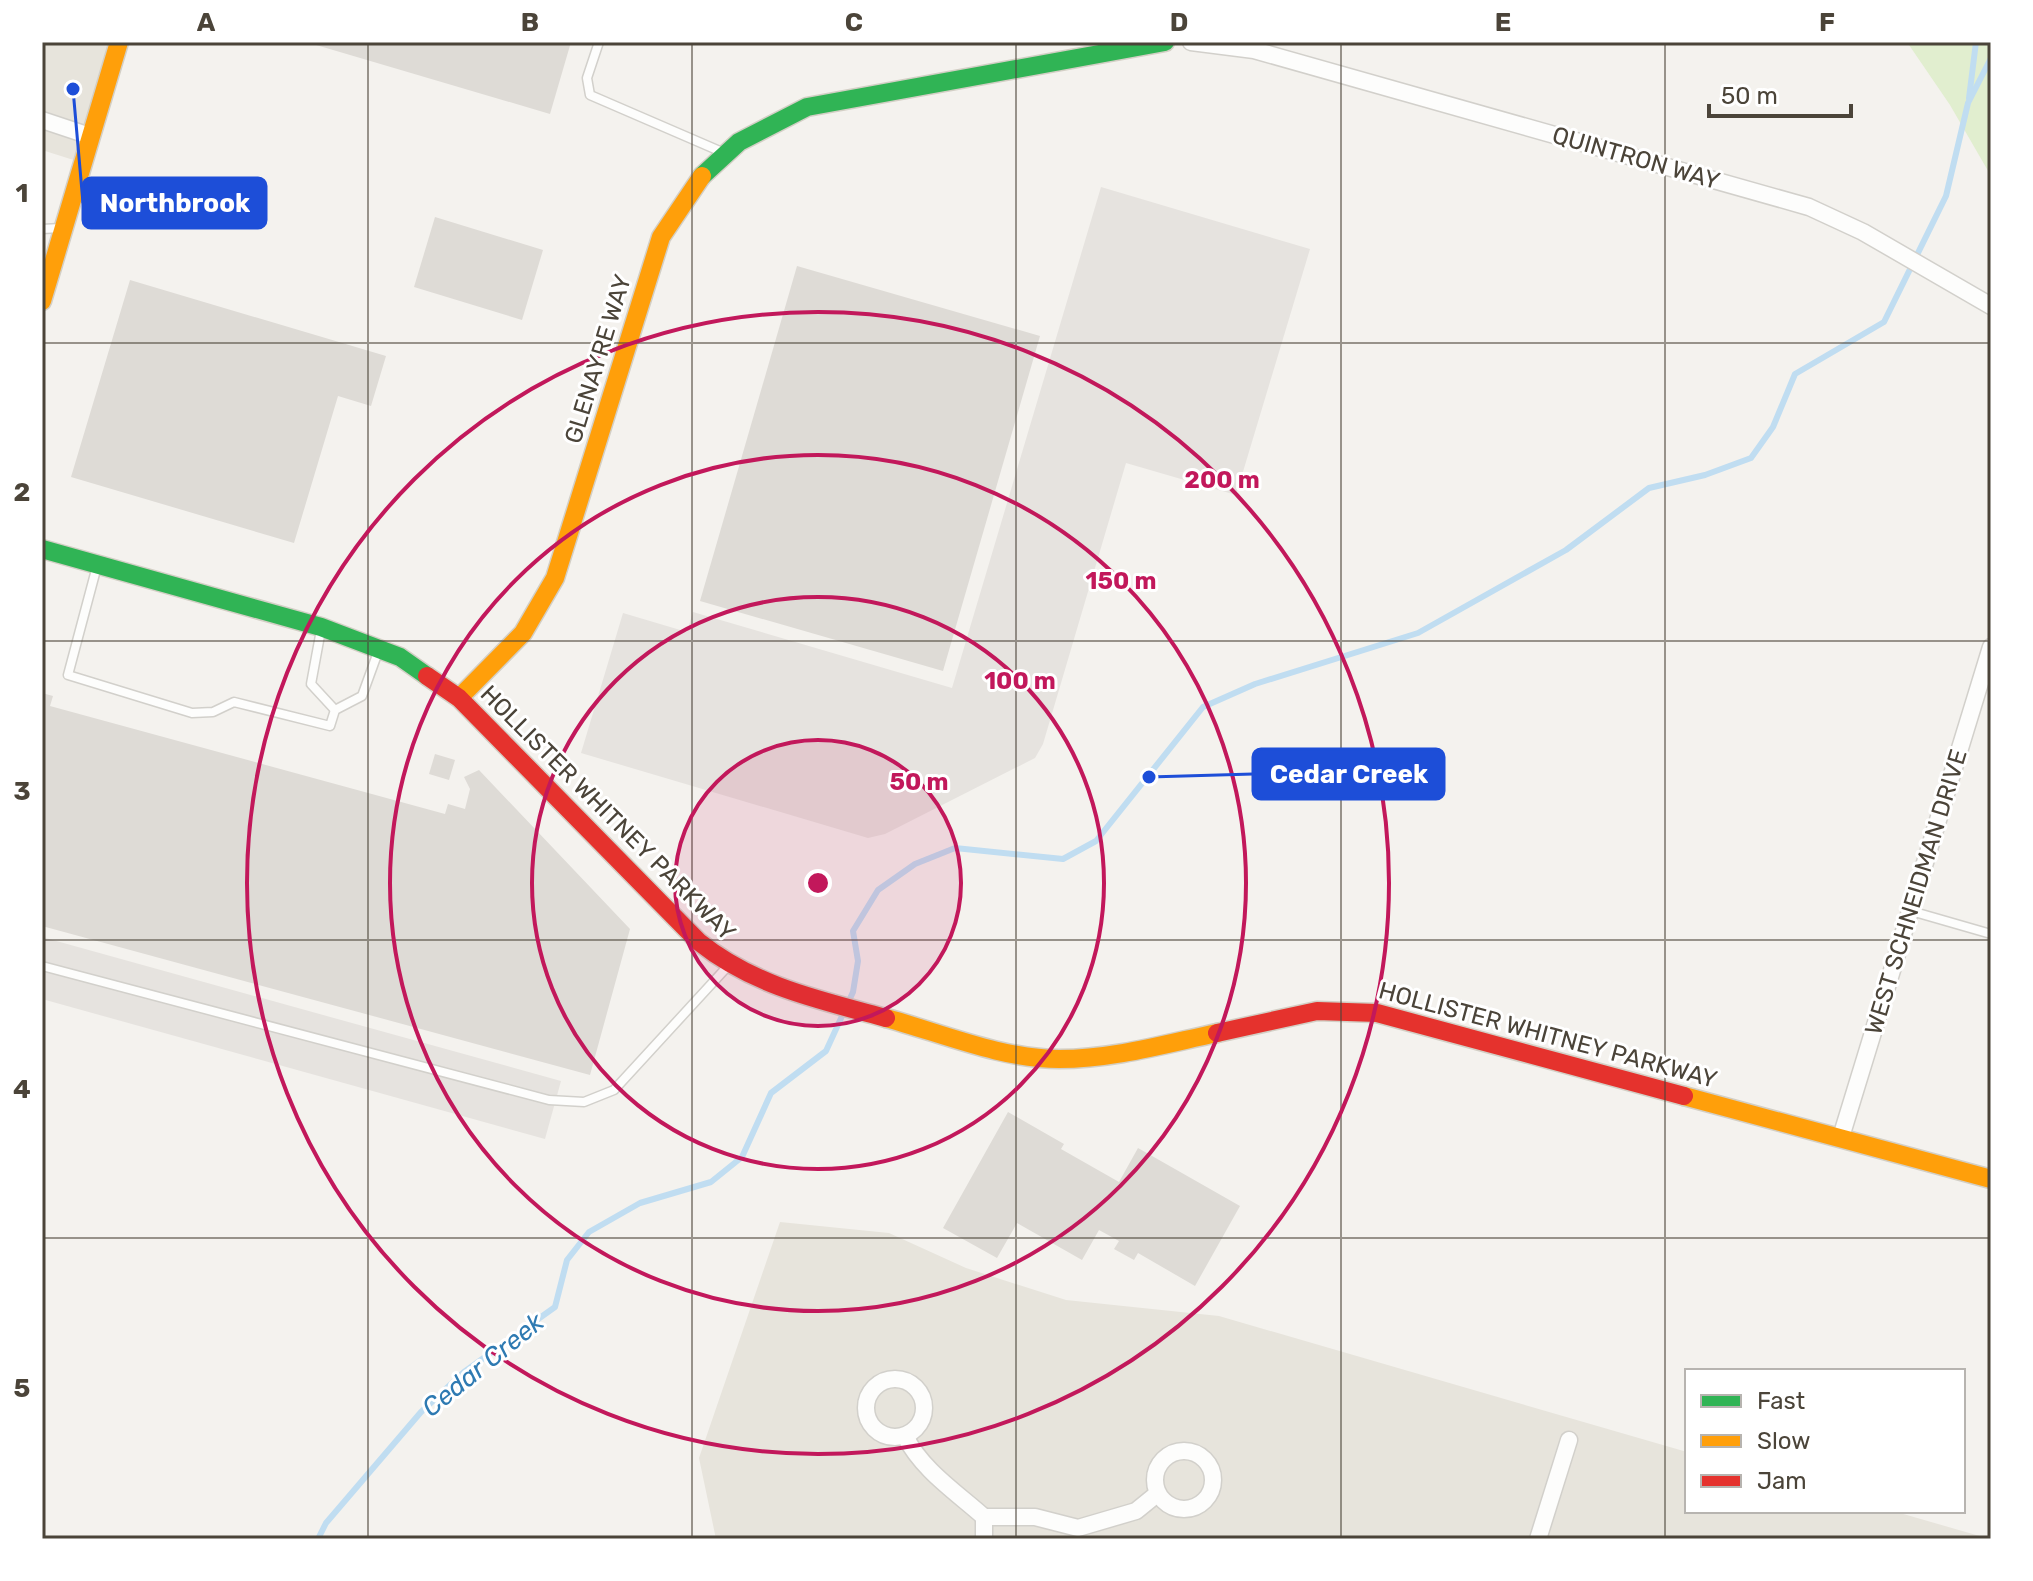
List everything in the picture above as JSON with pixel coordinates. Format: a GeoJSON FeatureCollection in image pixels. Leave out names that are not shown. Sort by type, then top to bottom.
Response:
{"type":"FeatureCollection","features":[{"type":"Feature","properties":{"kind":"street"},"geometry":{"type":"LineString","coordinates":[[42,301],[119,42]]}},
{"type":"Feature","properties":{"kind":"street","name":"GLENAYRE WAY"},"geometry":{"type":"LineString","coordinates":[[459,698],[523,633],[551,587],[661,237],[677,206],[722,152],[777,118],[807,107],[1165,42]]}},
{"type":"Feature","properties":{"kind":"street","name":"QUINTRON WAY"},"geometry":{"type":"LineString","coordinates":[[1191,42],[1264,53],[1809,207],[1863,232],[1991,306]]}},
{"type":"Feature","properties":{"kind":"street"},"geometry":{"type":"LineString","coordinates":[[42,120],[90,136]]}},
{"type":"Feature","properties":{"kind":"street","name":"HOLLISTER WHITNEY PARKWAY"},"geometry":{"type":"LineString","coordinates":[[42,549],[321,627],[379,648],[435,678],[459,698],[699,942],[728,965],[786,991],[1018,1054],[1058,1059],[1117,1055],[1303,1013],[1347,1010],[1377,1013],[1991,1179]]}},
{"type":"Feature","properties":{"kind":"street","name":"WEST SCHNEIDMAN DRIVE"},"geometry":{"type":"LineString","coordinates":[[1841,1137],[1991,647]]}},
{"type":"Feature","properties":{"kind":"street"},"geometry":{"type":"LineString","coordinates":[[905,1436],[914,1453],[930,1471],[984,1517],[1035,1517],[1078,1528],[1136,1511],[1157,1494]]}},
{"type":"Feature","properties":{"kind":"street"},"geometry":{"type":"LineString","coordinates":[[1538,1539],[1569,1440]]}},
{"type":"Feature","properties":{"kind":"street"},"geometry":{"type":"LineString","coordinates":[[984,1517],[984,1539]]}},
{"type":"Feature","properties":{"kind":"lane"},"geometry":{"type":"LineString","coordinates":[[599,42],[587,78],[590,95],[722,152]]}},
{"type":"Feature","properties":{"kind":"lane"},"geometry":{"type":"LineString","coordinates":[[42,229],[65,228]]}},
{"type":"Feature","properties":{"kind":"lane"},"geometry":{"type":"LineString","coordinates":[[98,565],[68,675],[192,713],[213,712],[234,702],[330,726],[335,710],[362,696],[379,648]]}},
{"type":"Feature","properties":{"kind":"lane"},"geometry":{"type":"LineString","coordinates":[[321,627],[311,684],[335,710]]}},
{"type":"Feature","properties":{"kind":"lane"},"geometry":{"type":"LineString","coordinates":[[1910,911],[1991,934]]}},
{"type":"Feature","properties":{"kind":"lane"},"geometry":{"type":"LineString","coordinates":[[42,966],[549,1100],[584,1102],[614,1090],[728,965]]}},
{"type":"Feature","properties":{"kind":"shaded area"},"geometry":{"type":"Polygon","coordinates":[[[42,42],[119,42],[83,163],[42,150],[42,42]]]}},
{"type":"Feature","properties":{"kind":"shaded area"},"geometry":{"type":"Polygon","coordinates":[[[1101,187],[1310,249],[1236,495],[1126,463],[1043,744],[1035,758],[885,834],[868,838],[581,753],[623,613],[687,632],[693,612],[952,688],[1101,187]]]}},
{"type":"Feature","properties":{"kind":"shaded area"},"geometry":{"type":"Polygon","coordinates":[[[42,937],[561,1081],[545,1139],[42,999],[42,937]]]}},
{"type":"Feature","properties":{"kind":"shaded area"},"geometry":{"type":"Polygon","coordinates":[[[780,1222],[889,1233],[966,1268],[1066,1300],[1219,1316],[1685,1451],[1685,1513],[1900,1513],[1990,1539],[716,1539],[699,1458],[780,1222]]]}},
{"type":"Feature","properties":{"kind":"green space"},"geometry":{"type":"Polygon","coordinates":[[[1907,42],[1991,42],[1991,176],[1950,105],[1907,42]]]}},
{"type":"Feature","properties":{"kind":"building"},"geometry":{"type":"Polygon","coordinates":[[[306,42],[571,42],[550,114],[306,42]]]}},
{"type":"Feature","properties":{"kind":"building"},"geometry":{"type":"Polygon","coordinates":[[[435,217],[543,250],[522,320],[414,287],[435,217]]]}},
{"type":"Feature","properties":{"kind":"building"},"geometry":{"type":"Polygon","coordinates":[[[797,266],[1040,336],[943,671],[700,601],[797,266]]]}},
{"type":"Feature","properties":{"kind":"building"},"geometry":{"type":"Polygon","coordinates":[[[130,280],[386,356],[371,406],[338,396],[294,543],[71,477],[130,280]]]}},
{"type":"Feature","properties":{"kind":"building"},"geometry":{"type":"Polygon","coordinates":[[[42,693],[53,696],[50,706],[445,814],[448,804],[465,809],[470,789],[464,777],[479,770],[630,929],[590,1075],[42,926],[42,693]]]}},
{"type":"Feature","properties":{"kind":"building"},"geometry":{"type":"Polygon","coordinates":[[[435,754],[455,760],[449,780],[429,774],[435,754]]]}},
{"type":"Feature","properties":{"kind":"building"},"geometry":{"type":"Polygon","coordinates":[[[1008,1112],[1064,1144],[1061,1149],[1119,1182],[1138,1148],[1240,1206],[1195,1286],[1138,1253],[1134,1260],[1114,1249],[1119,1241],[1099,1230],[1082,1260],[1017,1223],[997,1258],[943,1228],[1008,1112]]]}},
{"type":"Feature","properties":{"kind":"waterway"},"geometry":{"type":"LineString","coordinates":[[1969,98],[1976,42]]}},
{"type":"Feature","properties":{"kind":"waterway","name":"Cedar Creek"},"geometry":{"type":"LineString","coordinates":[[318,1539],[326,1523],[421,1412],[464,1372],[555,1307],[567,1260],[589,1232],[640,1203],[711,1182],[742,1157],[771,1093],[826,1051],[853,992],[858,961],[853,931],[878,890],[915,864],[955,848],[1063,859],[1096,841],[1203,707],[1255,684],[1418,633],[1566,550],[1649,488],[1705,475],[1751,458],[1773,427],[1795,374],[1884,322],[1946,196],[1968,103],[1991,58]]}},
{"type":"Feature","properties":{"kind":"traffic: fast"},"geometry":{"type":"LineString","coordinates":[[702,176],[739,142],[807,107],[1165,42]]}},
{"type":"Feature","properties":{"kind":"traffic: fast"},"geometry":{"type":"LineString","coordinates":[[42,549],[321,627],[400,657],[427,676]]}},
{"type":"Feature","properties":{"kind":"traffic: slow"},"geometry":{"type":"LineString","coordinates":[[42,301],[119,42]]}},
{"type":"Feature","properties":{"kind":"traffic: slow"},"geometry":{"type":"LineString","coordinates":[[459,698],[523,633],[555,578],[661,237],[702,176]]}},
{"type":"Feature","properties":{"kind":"traffic: slow"},"geometry":{"type":"LineString","coordinates":[[886,1018],[994,1050],[1059,1059],[1119,1054],[1217,1033]]}},
{"type":"Feature","properties":{"kind":"traffic: slow"},"geometry":{"type":"LineString","coordinates":[[1684,1096],[1991,1179]]}},
{"type":"Feature","properties":{"kind":"traffic: jam"},"geometry":{"type":"LineString","coordinates":[[427,676],[459,698],[699,942],[765,981],[812,998],[886,1018]]}},
{"type":"Feature","properties":{"kind":"traffic: jam"},"geometry":{"type":"LineString","coordinates":[[1217,1033],[1317,1011],[1377,1013],[1684,1096]]}},
{"type":"Feature","properties":{"kind":"place","name":"Northbrook"},"geometry":{"type":"Point","coordinates":[73,89]}},
{"type":"Feature","properties":{"kind":"place","name":"Cedar Creek"},"geometry":{"type":"Point","coordinates":[1149,777]}}]}
